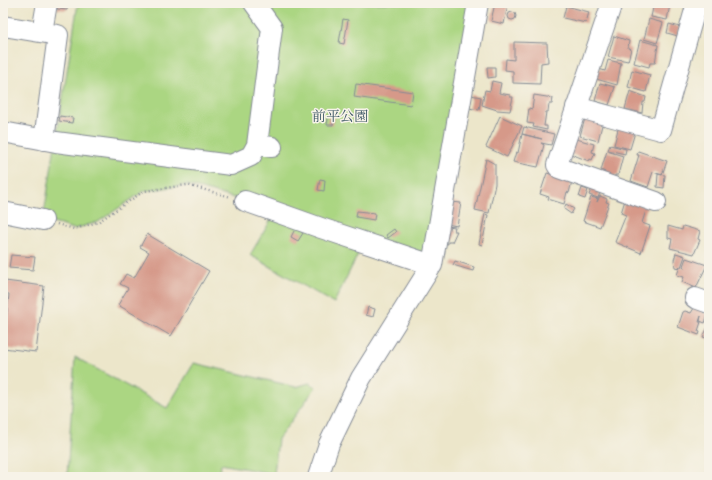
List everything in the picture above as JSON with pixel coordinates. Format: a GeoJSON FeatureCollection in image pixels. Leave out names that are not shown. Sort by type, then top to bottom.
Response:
{"type":"FeatureCollection","features":[{"type":"Feature","properties":{"kind":"street"},"geometry":{"type":"LineString","coordinates":[[42,32],[47,3]]}},
{"type":"Feature","properties":{"kind":"street"},"geometry":{"type":"LineString","coordinates":[[3,132],[44,140],[232,165],[251,156],[265,146],[272,28],[254,3]]}},
{"type":"Feature","properties":{"kind":"street"},"geometry":{"type":"LineString","coordinates":[[318,477],[319,469],[329,444],[361,378],[432,265],[478,3]]}},
{"type":"Feature","properties":{"kind":"street"},"geometry":{"type":"LineString","coordinates":[[612,3],[557,165],[559,168],[656,202]]}},
{"type":"Feature","properties":{"kind":"street"},"geometry":{"type":"LineString","coordinates":[[576,107],[661,130],[697,3]]}},
{"type":"Feature","properties":{"kind":"street"},"geometry":{"type":"LineString","coordinates":[[3,26],[58,35],[44,140]]}},
{"type":"Feature","properties":{"kind":"street"},"geometry":{"type":"LineString","coordinates":[[245,201],[432,265]]}},
{"type":"Feature","properties":{"kind":"street"},"geometry":{"type":"LineString","coordinates":[[3,212],[43,220]]}},
{"type":"Feature","properties":{"kind":"path"},"geometry":{"type":"LineString","coordinates":[[43,220],[74,229],[98,222],[144,191],[187,185],[245,201]]}},
{"type":"Feature","properties":{"kind":"green space","name":"前平公園"},"geometry":{"type":"Polygon","coordinates":[[[78,3],[472,3],[432,265],[245,201],[187,185],[144,191],[98,222],[74,229],[43,220],[78,3]]]}},
{"type":"Feature","properties":{"kind":"green space"},"geometry":{"type":"Polygon","coordinates":[[[275,213],[361,248],[334,303],[250,255],[275,213]]]}},
{"type":"Feature","properties":{"kind":"green space"},"geometry":{"type":"Polygon","coordinates":[[[75,357],[167,408],[194,363],[296,387],[309,383],[316,387],[278,439],[274,474],[221,464],[220,477],[67,477],[75,357]]]}},
{"type":"Feature","properties":{"kind":"building"},"geometry":{"type":"Polygon","coordinates":[[[58,3],[68,3],[67,10],[57,9],[58,3]]]}},
{"type":"Feature","properties":{"kind":"building"},"geometry":{"type":"Polygon","coordinates":[[[495,3],[508,4],[504,24],[491,21],[495,3]]]}},
{"type":"Feature","properties":{"kind":"building"},"geometry":{"type":"Polygon","coordinates":[[[654,3],[670,5],[667,20],[651,17],[654,3]]]}},
{"type":"Feature","properties":{"kind":"building"},"geometry":{"type":"Polygon","coordinates":[[[566,6],[589,12],[586,23],[563,18],[566,6]]]}},
{"type":"Feature","properties":{"kind":"building"},"geometry":{"type":"Polygon","coordinates":[[[512,12],[515,13],[515,19],[512,20],[509,19],[508,16],[509,13],[512,12]]]}},
{"type":"Feature","properties":{"kind":"building"},"geometry":{"type":"Polygon","coordinates":[[[343,19],[348,20],[344,44],[339,43],[343,19]]]}},
{"type":"Feature","properties":{"kind":"building"},"geometry":{"type":"Polygon","coordinates":[[[649,19],[663,23],[657,43],[644,39],[649,19]]]}},
{"type":"Feature","properties":{"kind":"building"},"geometry":{"type":"Polygon","coordinates":[[[669,24],[680,27],[678,36],[667,33],[669,24]]]}},
{"type":"Feature","properties":{"kind":"building"},"geometry":{"type":"Polygon","coordinates":[[[614,36],[629,41],[628,48],[631,49],[628,61],[608,57],[614,36]]]}},
{"type":"Feature","properties":{"kind":"building"},"geometry":{"type":"Polygon","coordinates":[[[640,40],[658,45],[655,63],[650,63],[649,67],[634,63],[640,40]]]}},
{"type":"Feature","properties":{"kind":"building"},"geometry":{"type":"Polygon","coordinates":[[[514,42],[547,43],[548,62],[541,63],[540,84],[513,83],[513,71],[505,70],[506,59],[514,60],[514,42]]]}},
{"type":"Feature","properties":{"kind":"building"},"geometry":{"type":"Polygon","coordinates":[[[608,60],[621,63],[617,85],[596,79],[599,69],[605,71],[608,60]]]}},
{"type":"Feature","properties":{"kind":"building"},"geometry":{"type":"Polygon","coordinates":[[[487,67],[495,67],[495,77],[488,78],[487,67]]]}},
{"type":"Feature","properties":{"kind":"building"},"geometry":{"type":"Polygon","coordinates":[[[632,70],[650,75],[646,92],[628,87],[632,70]]]}},
{"type":"Feature","properties":{"kind":"building"},"geometry":{"type":"Polygon","coordinates":[[[492,81],[501,83],[499,93],[513,97],[510,111],[497,110],[482,105],[485,90],[490,91],[492,81]]]}},
{"type":"Feature","properties":{"kind":"building"},"geometry":{"type":"Polygon","coordinates":[[[600,83],[615,87],[609,105],[595,101],[600,83]]]}},
{"type":"Feature","properties":{"kind":"building"},"geometry":{"type":"Polygon","coordinates":[[[356,84],[413,92],[411,105],[354,97],[356,84]]]}},
{"type":"Feature","properties":{"kind":"building"},"geometry":{"type":"Polygon","coordinates":[[[630,91],[646,97],[645,102],[643,102],[642,113],[625,109],[630,91]]]}},
{"type":"Feature","properties":{"kind":"building"},"geometry":{"type":"Polygon","coordinates":[[[471,95],[481,97],[479,110],[469,108],[471,95]]]}},
{"type":"Feature","properties":{"kind":"building"},"geometry":{"type":"Polygon","coordinates":[[[534,95],[553,98],[552,104],[549,104],[548,112],[546,112],[544,126],[547,126],[547,130],[533,127],[534,124],[527,123],[529,108],[532,109],[534,95]]]}},
{"type":"Feature","properties":{"kind":"building"},"geometry":{"type":"Polygon","coordinates":[[[329,113],[335,114],[333,125],[327,125],[329,113]]]}},
{"type":"Feature","properties":{"kind":"building"},"geometry":{"type":"Polygon","coordinates":[[[586,115],[605,121],[604,126],[602,125],[598,141],[580,136],[586,115]]]}},
{"type":"Feature","properties":{"kind":"building"},"geometry":{"type":"Polygon","coordinates":[[[60,116],[73,118],[72,123],[59,121],[60,116]]]}},
{"type":"Feature","properties":{"kind":"building"},"geometry":{"type":"Polygon","coordinates":[[[500,116],[522,126],[507,157],[486,147],[500,116]]]}},
{"type":"Feature","properties":{"kind":"building"},"geometry":{"type":"Polygon","coordinates":[[[619,125],[636,129],[630,149],[614,145],[619,125]]]}},
{"type":"Feature","properties":{"kind":"building"},"geometry":{"type":"Polygon","coordinates":[[[524,127],[554,134],[551,145],[541,143],[544,145],[538,167],[513,162],[516,152],[518,153],[524,127]]]}},
{"type":"Feature","properties":{"kind":"building"},"geometry":{"type":"Polygon","coordinates":[[[573,138],[594,144],[592,152],[595,153],[592,160],[590,159],[589,161],[568,153],[573,138]]]}},
{"type":"Feature","properties":{"kind":"building"},"geometry":{"type":"Polygon","coordinates":[[[610,145],[626,149],[625,154],[608,150],[610,145]]]}},
{"type":"Feature","properties":{"kind":"building"},"geometry":{"type":"Polygon","coordinates":[[[607,151],[623,156],[618,175],[615,175],[614,181],[603,177],[605,172],[601,170],[607,151]]]}},
{"type":"Feature","properties":{"kind":"building"},"geometry":{"type":"Polygon","coordinates":[[[638,151],[667,161],[662,175],[653,172],[648,187],[631,181],[639,155],[637,155],[638,151]]]}},
{"type":"Feature","properties":{"kind":"building"},"geometry":{"type":"Polygon","coordinates":[[[486,159],[495,164],[495,184],[489,213],[475,210],[486,159]]]}},
{"type":"Feature","properties":{"kind":"building"},"geometry":{"type":"Polygon","coordinates":[[[547,173],[572,181],[564,204],[548,199],[549,197],[540,194],[547,173]]]}},
{"type":"Feature","properties":{"kind":"building"},"geometry":{"type":"Polygon","coordinates":[[[658,174],[665,175],[664,188],[657,187],[658,174]]]}},
{"type":"Feature","properties":{"kind":"building"},"geometry":{"type":"Polygon","coordinates":[[[320,179],[325,180],[324,191],[318,190],[320,179]]]}},
{"type":"Feature","properties":{"kind":"building"},"geometry":{"type":"Polygon","coordinates":[[[592,187],[601,190],[598,198],[589,195],[592,187]]]}},
{"type":"Feature","properties":{"kind":"building"},"geometry":{"type":"Polygon","coordinates":[[[582,188],[588,190],[585,199],[579,197],[582,188]]]}},
{"type":"Feature","properties":{"kind":"building"},"geometry":{"type":"Polygon","coordinates":[[[600,196],[607,199],[606,202],[609,203],[600,227],[583,221],[591,197],[598,199],[597,202],[600,196]]]}},
{"type":"Feature","properties":{"kind":"building"},"geometry":{"type":"Polygon","coordinates":[[[625,200],[647,207],[642,223],[650,226],[641,253],[615,242],[626,215],[621,213],[625,200]]]}},
{"type":"Feature","properties":{"kind":"building"},"geometry":{"type":"Polygon","coordinates":[[[451,202],[461,203],[457,226],[447,224],[451,202]]]}},
{"type":"Feature","properties":{"kind":"building"},"geometry":{"type":"Polygon","coordinates":[[[566,204],[574,209],[571,214],[564,209],[566,204]]]}},
{"type":"Feature","properties":{"kind":"building"},"geometry":{"type":"Polygon","coordinates":[[[357,211],[375,213],[374,220],[356,217],[357,211]]]}},
{"type":"Feature","properties":{"kind":"building"},"geometry":{"type":"Polygon","coordinates":[[[485,214],[488,215],[482,245],[479,244],[485,214]]]}},
{"type":"Feature","properties":{"kind":"building"},"geometry":{"type":"Polygon","coordinates":[[[446,226],[455,227],[454,231],[457,231],[452,242],[448,242],[448,244],[443,243],[446,226]]]}},
{"type":"Feature","properties":{"kind":"building"},"geometry":{"type":"Polygon","coordinates":[[[668,226],[682,230],[683,226],[700,231],[698,239],[700,240],[694,254],[670,248],[672,239],[668,238],[668,226]]]}},
{"type":"Feature","properties":{"kind":"building"},"geometry":{"type":"Polygon","coordinates":[[[295,229],[303,233],[298,241],[291,237],[295,229]]]}},
{"type":"Feature","properties":{"kind":"building"},"geometry":{"type":"Polygon","coordinates":[[[394,229],[396,232],[388,238],[386,235],[394,229]]]}},
{"type":"Feature","properties":{"kind":"building"},"geometry":{"type":"Polygon","coordinates":[[[147,234],[209,271],[171,336],[118,305],[128,288],[120,284],[126,274],[134,278],[149,252],[140,247],[147,234]]]}},
{"type":"Feature","properties":{"kind":"building"},"geometry":{"type":"Polygon","coordinates":[[[676,253],[685,256],[681,267],[685,268],[683,266],[686,258],[707,265],[696,288],[682,282],[684,277],[677,275],[680,266],[678,268],[675,267],[674,260],[676,253]]]}},
{"type":"Feature","properties":{"kind":"building"},"geometry":{"type":"Polygon","coordinates":[[[11,255],[35,257],[33,270],[9,268],[11,255]]]}},
{"type":"Feature","properties":{"kind":"building"},"geometry":{"type":"Polygon","coordinates":[[[455,261],[474,267],[473,271],[453,265],[455,261]]]}},
{"type":"Feature","properties":{"kind":"building"},"geometry":{"type":"Polygon","coordinates":[[[5,281],[44,286],[36,352],[3,348],[9,294],[3,293],[5,281]]]}},
{"type":"Feature","properties":{"kind":"building"},"geometry":{"type":"Polygon","coordinates":[[[696,305],[704,308],[703,312],[708,314],[705,323],[700,321],[701,316],[699,322],[701,322],[698,331],[700,332],[699,335],[678,327],[683,312],[685,311],[691,313],[696,305]]]}},
{"type":"Feature","properties":{"kind":"building"},"geometry":{"type":"Polygon","coordinates":[[[368,307],[375,309],[373,317],[366,315],[368,307]]]}},
{"type":"Feature","properties":{"kind":"building"},"geometry":{"type":"Polygon","coordinates":[[[709,325],[709,339],[703,337],[709,325]]]}}]}
